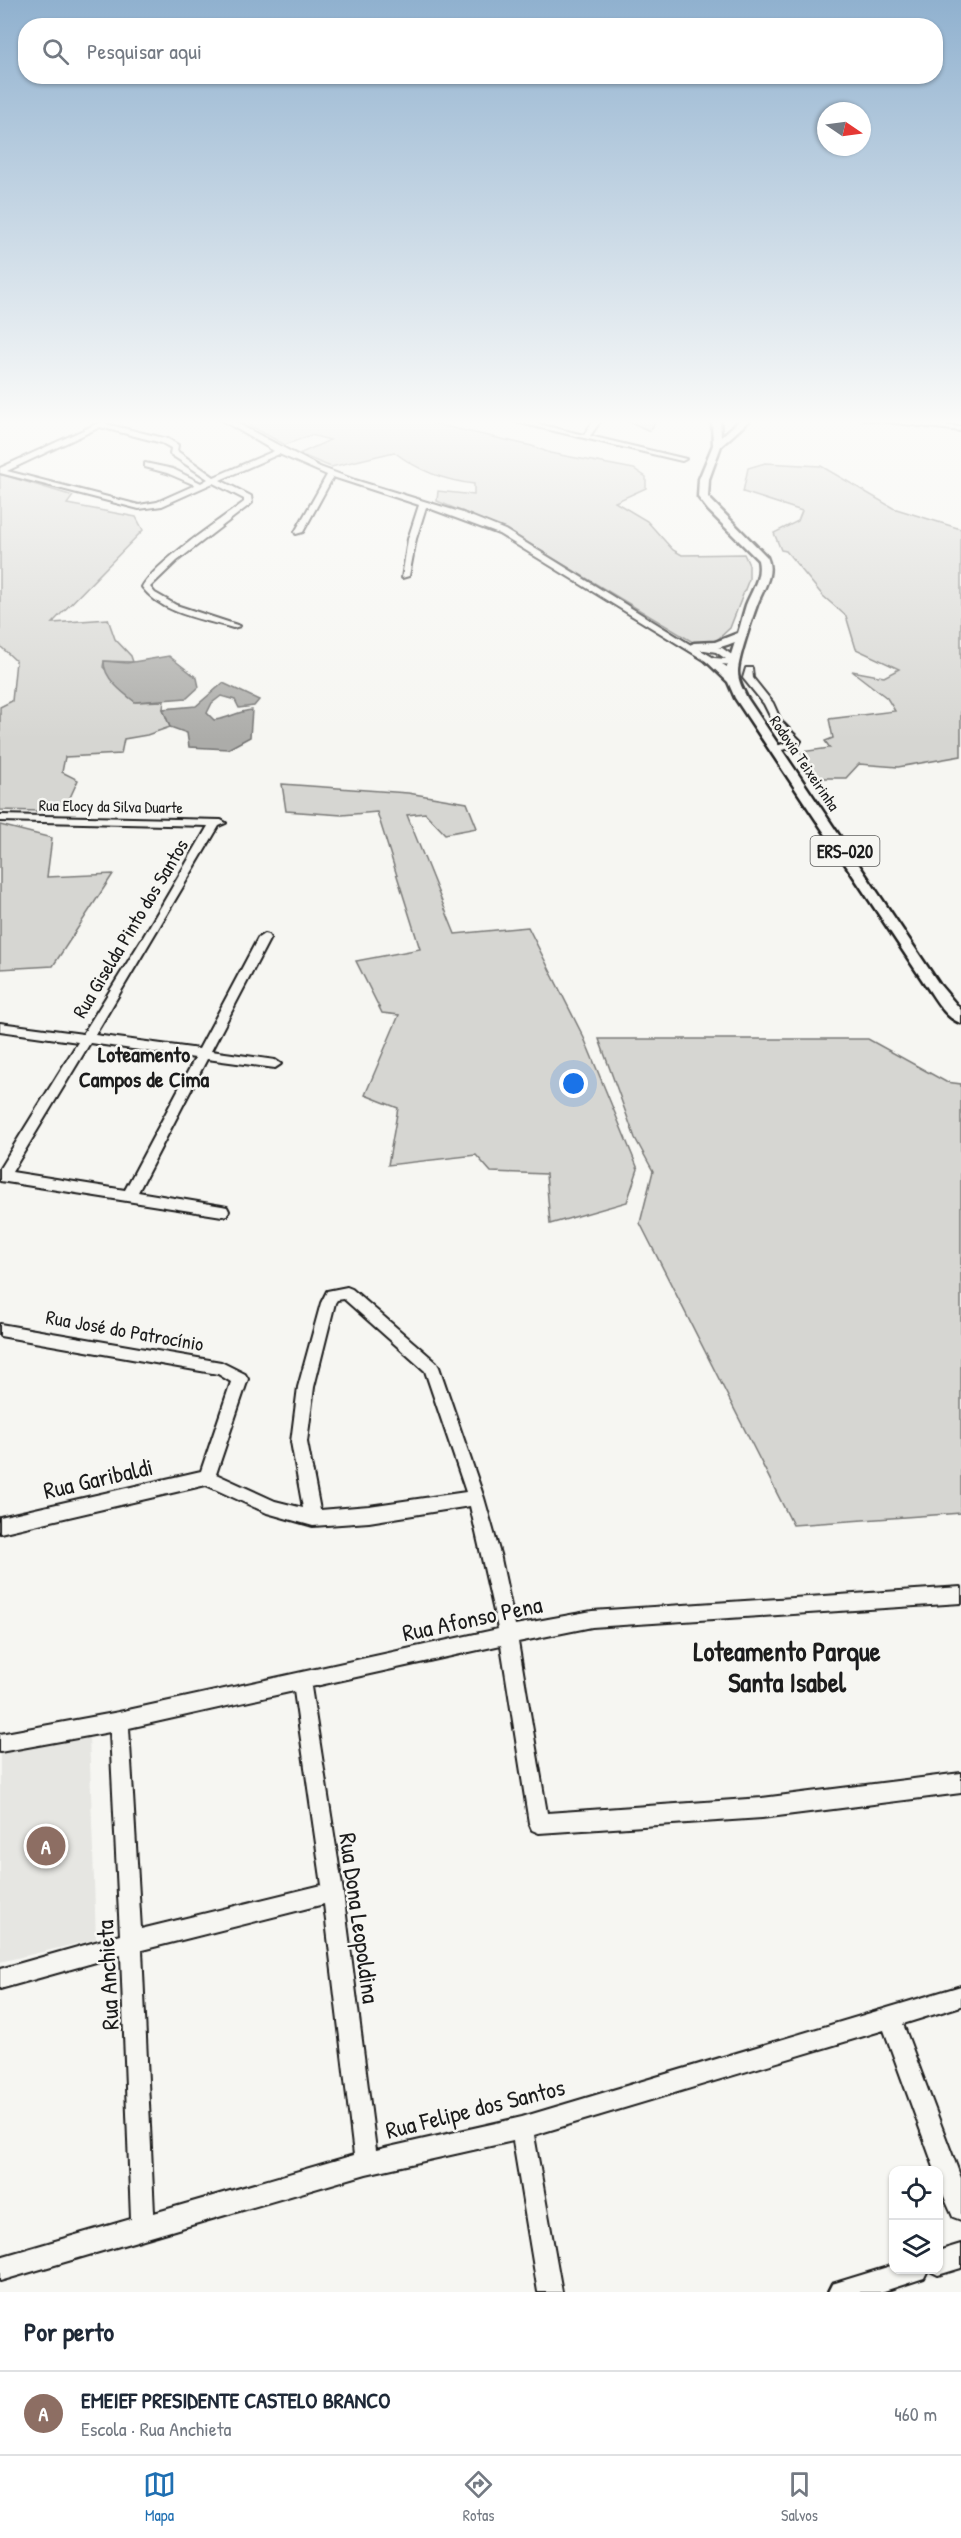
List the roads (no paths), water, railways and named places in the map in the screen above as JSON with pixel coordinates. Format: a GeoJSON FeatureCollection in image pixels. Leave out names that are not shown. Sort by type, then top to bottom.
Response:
{"type":"FeatureCollection","features":[{"type":"Feature","properties":{"kind":"main road"},"geometry":{"type":"LineString","coordinates":[[730,526],[763,559],[765,567],[761,587],[734,661],[733,682]]}},
{"type":"Feature","properties":{"kind":"main road"},"geometry":{"type":"LineString","coordinates":[[690,645],[717,645],[742,635]]}},
{"type":"Feature","properties":{"kind":"main road","name":"Rodovia Teixeirinha"},"geometry":{"type":"LineString","coordinates":[[712,661],[725,671],[733,682],[760,727],[934,987],[961,1018]]}},
{"type":"Feature","properties":{"kind":"street"},"geometry":{"type":"LineString","coordinates":[[218,526],[174,559],[146,587],[148,592],[168,604],[236,626]]}},
{"type":"Feature","properties":{"kind":"street"},"geometry":{"type":"LineString","coordinates":[[299,532],[302,526]]}},
{"type":"Feature","properties":{"kind":"street"},"geometry":{"type":"LineString","coordinates":[[405,576],[416,526]]}},
{"type":"Feature","properties":{"kind":"street"},"geometry":{"type":"LineString","coordinates":[[489,526],[690,645],[712,661],[734,661]]}},
{"type":"Feature","properties":{"kind":"street"},"geometry":{"type":"LineString","coordinates":[[690,645],[719,650],[734,661]]}},
{"type":"Feature","properties":{"kind":"street"},"geometry":{"type":"LineString","coordinates":[[749,670],[748,678],[768,702],[777,723],[796,741],[793,745],[776,748]]}},
{"type":"Feature","properties":{"kind":"street"},"geometry":{"type":"LineString","coordinates":[[733,682],[753,684]]}},
{"type":"Feature","properties":{"kind":"street"},"geometry":{"type":"LineString","coordinates":[[760,727],[777,723]]}},
{"type":"Feature","properties":{"kind":"street","name":"Rua Elocy da Silva Duarte"},"geometry":{"type":"LineString","coordinates":[[0,818],[218,823]]}},
{"type":"Feature","properties":{"kind":"street","name":"Rua Giselda Pinto dos Santos"},"geometry":{"type":"LineString","coordinates":[[1,1175],[88,1038],[218,823]]}},
{"type":"Feature","properties":{"kind":"street"},"geometry":{"type":"LineString","coordinates":[[128,1197],[264,938]]}},
{"type":"Feature","properties":{"kind":"street"},"geometry":{"type":"LineString","coordinates":[[0,1027],[275,1064]]}},
{"type":"Feature","properties":{"kind":"street"},"geometry":{"type":"LineString","coordinates":[[1,1175],[222,1211]]}},
{"type":"Feature","properties":{"kind":"street"},"geometry":{"type":"LineString","coordinates":[[313,1518],[299,1442],[302,1409],[328,1303],[332,1295],[347,1293],[431,1367],[476,1498],[508,1635],[539,1823],[762,1808],[961,1783]]}},
{"type":"Feature","properties":{"kind":"street","name":"Rua José do Patrocínio"},"geometry":{"type":"LineString","coordinates":[[0,1330],[221,1368],[240,1379],[207,1477]]}},
{"type":"Feature","properties":{"kind":"street"},"geometry":{"type":"LineString","coordinates":[[207,1477],[273,1508],[313,1518],[369,1514],[476,1498]]}},
{"type":"Feature","properties":{"kind":"street","name":"Rua Garibaldi"},"geometry":{"type":"LineString","coordinates":[[0,1525],[207,1477]]}},
{"type":"Feature","properties":{"kind":"street","name":"Rua Afonso Pena"},"geometry":{"type":"LineString","coordinates":[[0,1743],[118,1721],[508,1635],[592,1619],[961,1595]]}},
{"type":"Feature","properties":{"kind":"street","name":"Rua Dona Leopoldina"},"geometry":{"type":"LineString","coordinates":[[301,1680],[333,1892],[366,2163]]}},
{"type":"Feature","properties":{"kind":"street","name":"Rua Anchieta"},"geometry":{"type":"LineString","coordinates":[[118,1721],[131,1942],[143,2228]]}},
{"type":"Feature","properties":{"kind":"street"},"geometry":{"type":"LineString","coordinates":[[0,1979],[131,1942],[333,1892]]}},
{"type":"Feature","properties":{"kind":"street","name":"Rua Felipe dos Santos"},"geometry":{"type":"LineString","coordinates":[[0,2269],[366,2163],[522,2128],[961,1996]]}},
{"type":"Feature","properties":{"kind":"street"},"geometry":{"type":"LineString","coordinates":[[890,2017],[961,2209]]}},
{"type":"Feature","properties":{"kind":"street"},"geometry":{"type":"LineString","coordinates":[[522,2128],[550,2292]]}},
{"type":"Feature","properties":{"kind":"street"},"geometry":{"type":"LineString","coordinates":[[943,2262],[961,2256]]}},
{"type":"Feature","properties":{"kind":"street"},"geometry":{"type":"LineString","coordinates":[[840,2292],[902,2274]]}},
{"type":"Feature","properties":{"kind":"place","name":"EMEIEF PRESIDENTE CASTELO BRANCO"},"geometry":{"type":"Point","coordinates":[46,1846]}},
{"type":"Feature","properties":{"kind":"district","name":"Loteamento Campos de Cima"},"geometry":{"type":"Point","coordinates":[144,1066]}},
{"type":"Feature","properties":{"kind":"district","name":"Loteamento Parque Santa Isabel"},"geometry":{"type":"Point","coordinates":[787,1666]}}]}
